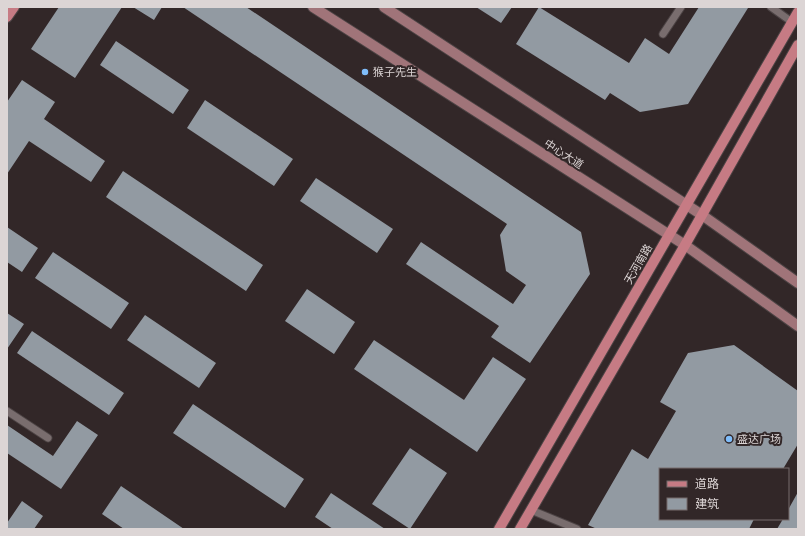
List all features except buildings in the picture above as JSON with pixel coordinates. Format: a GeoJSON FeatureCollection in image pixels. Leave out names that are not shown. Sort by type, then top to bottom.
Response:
{"type":"FeatureCollection","features":[{"type":"Feature","properties":{"kind":"main road"},"geometry":{"type":"LineString","coordinates":[[7,17],[14,7]]}},
{"type":"Feature","properties":{"kind":"main road","name":"中心大道"},"geometry":{"type":"LineString","coordinates":[[313,7],[685,245],[798,326]]}},
{"type":"Feature","properties":{"kind":"main road"},"geometry":{"type":"LineString","coordinates":[[384,7],[702,215],[798,284]]}},
{"type":"Feature","properties":{"kind":"main road","name":"天河南路"},"geometry":{"type":"LineString","coordinates":[[499,529],[798,12]]}},
{"type":"Feature","properties":{"kind":"main road"},"geometry":{"type":"LineString","coordinates":[[520,529],[685,245],[798,45]]}},
{"type":"Feature","properties":{"kind":"lane"},"geometry":{"type":"LineString","coordinates":[[663,34],[681,7]]}},
{"type":"Feature","properties":{"kind":"lane"},"geometry":{"type":"LineString","coordinates":[[771,7],[792,22]]}},
{"type":"Feature","properties":{"kind":"lane"},"geometry":{"type":"LineString","coordinates":[[7,411],[48,438]]}},
{"type":"Feature","properties":{"kind":"lane"},"geometry":{"type":"LineString","coordinates":[[531,510],[577,529]]}},
{"type":"Feature","properties":{"kind":"place","name":"猴子先生"},"geometry":{"type":"Point","coordinates":[365,72]}},
{"type":"Feature","properties":{"kind":"place","name":"盛达广场"},"geometry":{"type":"Point","coordinates":[729,439]}}]}
